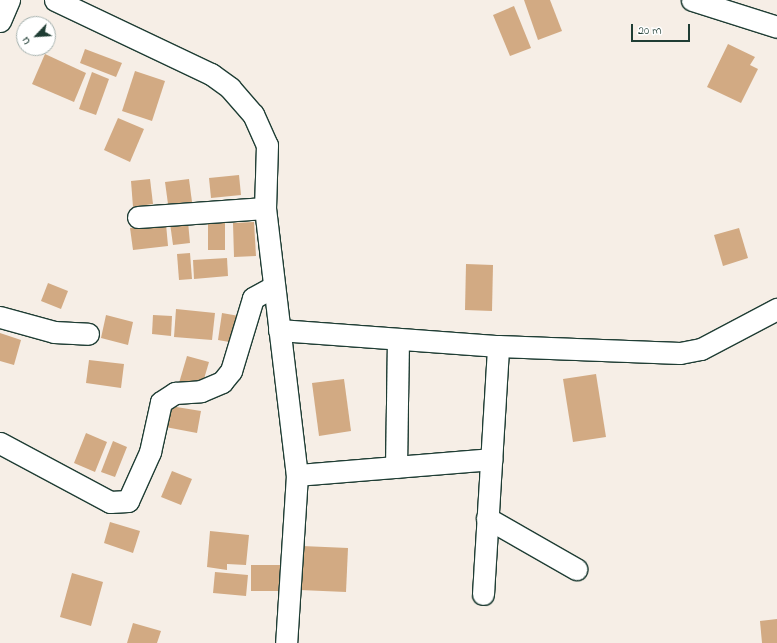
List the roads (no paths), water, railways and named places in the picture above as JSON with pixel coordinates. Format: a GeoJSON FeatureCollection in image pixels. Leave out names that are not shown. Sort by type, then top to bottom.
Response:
{"type":"FeatureCollection","features":[{"type":"Feature","properties":{"kind":"street"},"geometry":{"type":"LineString","coordinates":[[0,21],[9,0]]}},
{"type":"Feature","properties":{"kind":"street"},"geometry":{"type":"LineString","coordinates":[[55,0],[211,74],[230,88],[252,114],[267,145],[266,208],[272,287],[279,330],[297,475],[286,643]]}},
{"type":"Feature","properties":{"kind":"street"},"geometry":{"type":"LineString","coordinates":[[692,0],[777,27]]}},
{"type":"Feature","properties":{"kind":"street"},"geometry":{"type":"LineString","coordinates":[[138,217],[266,208]]}},
{"type":"Feature","properties":{"kind":"street"},"geometry":{"type":"LineString","coordinates":[[0,443],[110,502],[128,502],[150,452],[161,402],[174,393],[202,391],[222,382],[231,371],[255,294],[272,287]]}},
{"type":"Feature","properties":{"kind":"street"},"geometry":{"type":"LineString","coordinates":[[279,330],[498,346],[680,353],[701,349],[777,308]]}},
{"type":"Feature","properties":{"kind":"street"},"geometry":{"type":"LineString","coordinates":[[0,317],[54,332],[88,334]]}},
{"type":"Feature","properties":{"kind":"street"},"geometry":{"type":"LineString","coordinates":[[396,467],[398,339]]}},
{"type":"Feature","properties":{"kind":"street"},"geometry":{"type":"LineString","coordinates":[[483,594],[498,346]]}},
{"type":"Feature","properties":{"kind":"street"},"geometry":{"type":"LineString","coordinates":[[297,475],[491,459]]}},
{"type":"Feature","properties":{"kind":"street"},"geometry":{"type":"LineString","coordinates":[[487,518],[576,569]]}}]}
